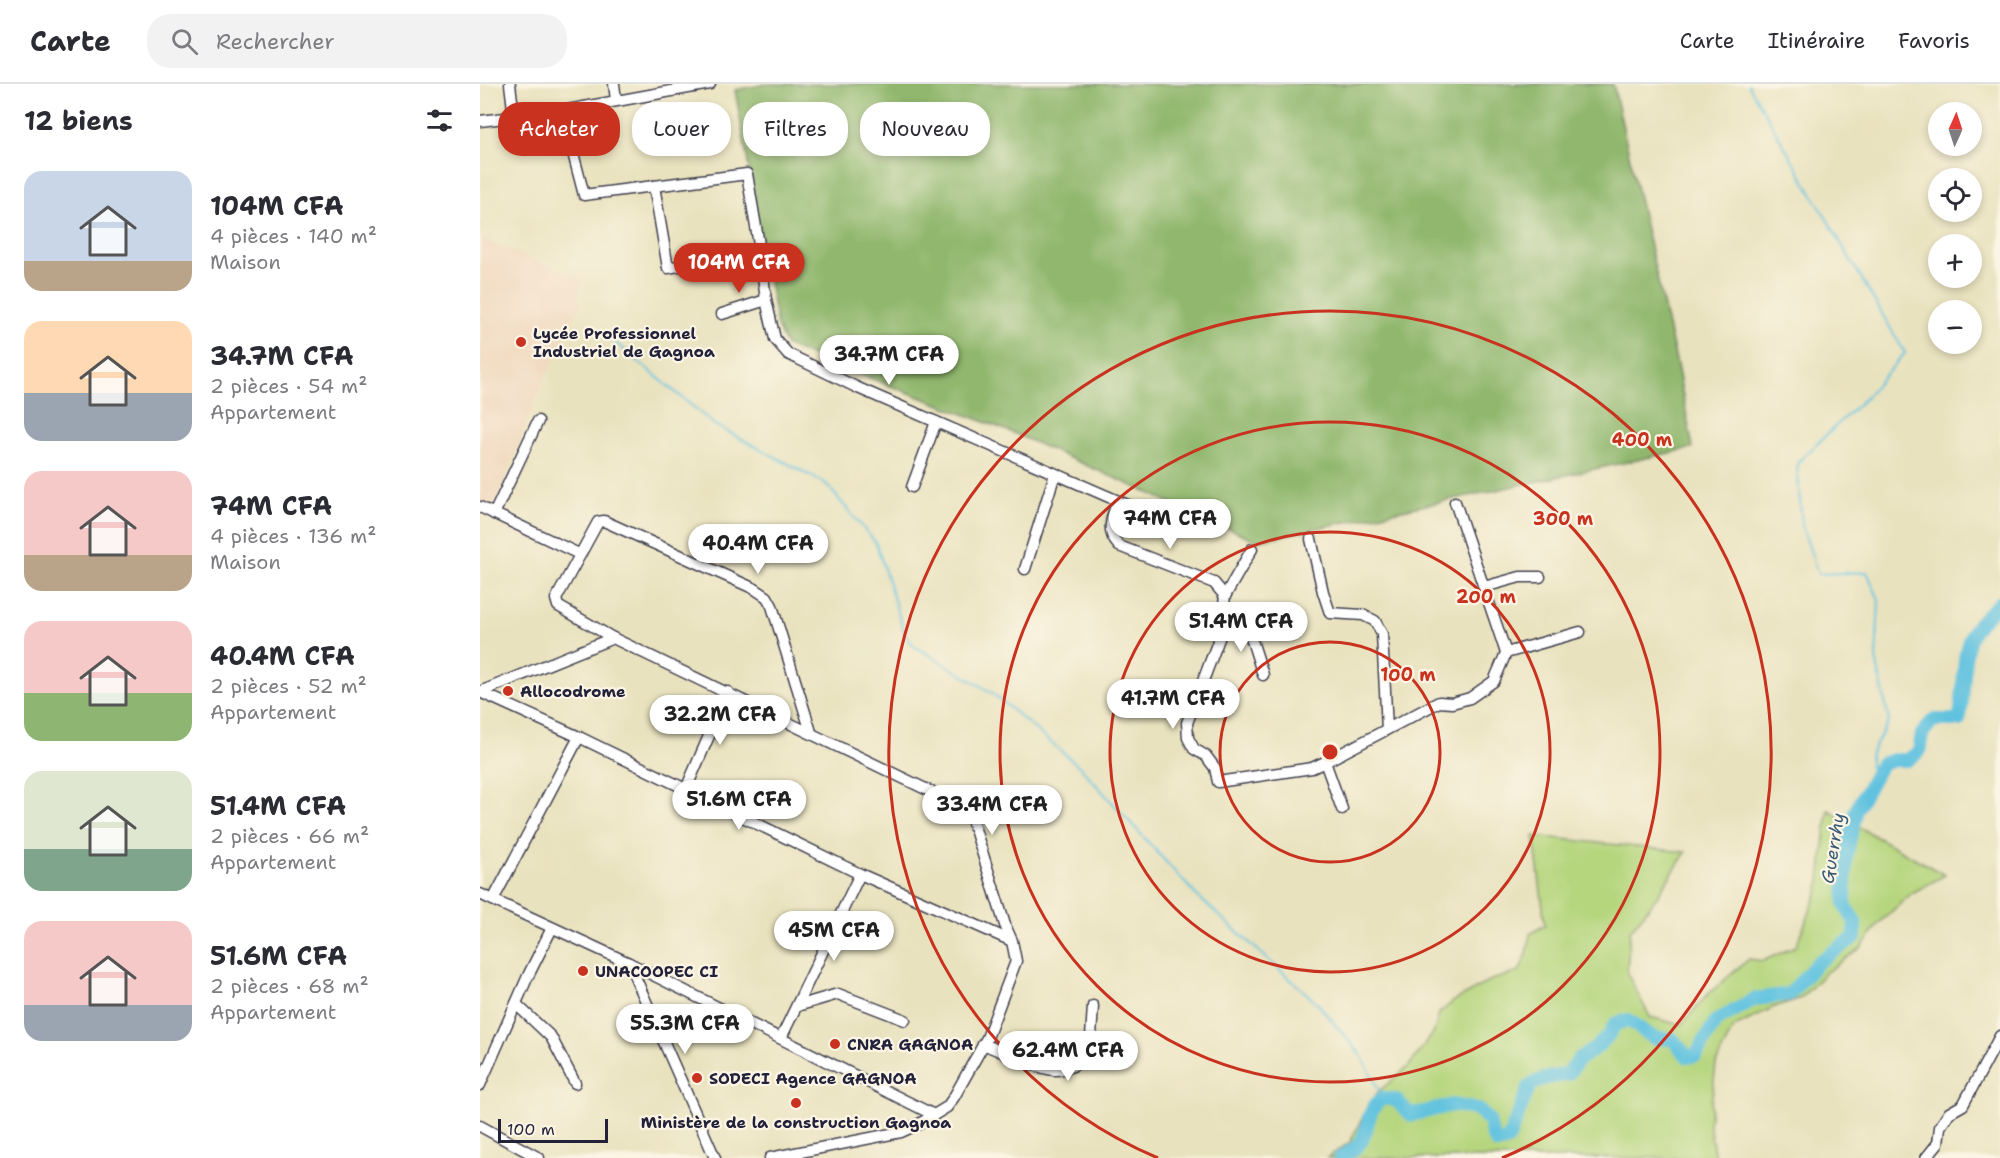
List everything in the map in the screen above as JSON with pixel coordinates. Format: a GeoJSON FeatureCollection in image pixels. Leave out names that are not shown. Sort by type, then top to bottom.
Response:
{"type":"FeatureCollection","features":[{"type":"Feature","properties":{"kind":"street"},"geometry":{"type":"LineString","coordinates":[[510,84],[512,102]]}},
{"type":"Feature","properties":{"kind":"street"},"geometry":{"type":"LineString","coordinates":[[614,84],[616,100]]}},
{"type":"Feature","properties":{"kind":"street"},"geometry":{"type":"LineString","coordinates":[[606,102],[710,84]]}},
{"type":"Feature","properties":{"kind":"street"},"geometry":{"type":"LineString","coordinates":[[480,121],[498,119]]}},
{"type":"Feature","properties":{"kind":"street"},"geometry":{"type":"LineString","coordinates":[[574,156],[584,195],[747,174],[766,300],[775,339],[788,354],[858,388],[1139,510]]}},
{"type":"Feature","properties":{"kind":"street"},"geometry":{"type":"LineString","coordinates":[[654,186],[668,268],[760,250]]}},
{"type":"Feature","properties":{"kind":"street"},"geometry":{"type":"LineString","coordinates":[[722,314],[766,300]]}},
{"type":"Feature","properties":{"kind":"street"},"geometry":{"type":"LineString","coordinates":[[494,514],[538,421]]}},
{"type":"Feature","properties":{"kind":"street"},"geometry":{"type":"LineString","coordinates":[[912,487],[936,422]]}},
{"type":"Feature","properties":{"kind":"street"},"geometry":{"type":"LineString","coordinates":[[1025,569],[1055,474]]}},
{"type":"Feature","properties":{"kind":"street"},"geometry":{"type":"LineString","coordinates":[[1117,501],[1110,529],[1113,539],[1119,546],[1214,584],[1225,596]]}},
{"type":"Feature","properties":{"kind":"street"},"geometry":{"type":"LineString","coordinates":[[1252,549],[1225,596],[1221,630],[1187,723],[1188,738],[1194,749],[1206,756],[1215,768],[1218,783],[1312,768],[1439,702],[1452,703],[1470,698],[1494,681],[1506,653],[1455,502]]}},
{"type":"Feature","properties":{"kind":"street"},"geometry":{"type":"LineString","coordinates":[[480,507],[579,554]]}},
{"type":"Feature","properties":{"kind":"street"},"geometry":{"type":"LineString","coordinates":[[770,1158],[901,1132],[947,1107],[983,1044],[1016,961],[1012,941],[1005,926],[969,810],[613,638],[556,603],[579,554],[598,522],[604,521],[755,589],[767,597],[772,606],[811,732]]}},
{"type":"Feature","properties":{"kind":"street"},"geometry":{"type":"LineString","coordinates":[[1311,538],[1330,613],[1363,615],[1375,621],[1382,634],[1387,729]]}},
{"type":"Feature","properties":{"kind":"street"},"geometry":{"type":"LineString","coordinates":[[1484,587],[1520,577],[1540,576]]}},
{"type":"Feature","properties":{"kind":"street"},"geometry":{"type":"LineString","coordinates":[[1221,630],[1249,630],[1263,675]]}},
{"type":"Feature","properties":{"kind":"street"},"geometry":{"type":"LineString","coordinates":[[1506,653],[1580,632]]}},
{"type":"Feature","properties":{"kind":"street"},"geometry":{"type":"LineString","coordinates":[[480,692],[613,638]]}},
{"type":"Feature","properties":{"kind":"street"},"geometry":{"type":"LineString","coordinates":[[480,692],[579,737],[860,874],[1012,941]]}},
{"type":"Feature","properties":{"kind":"street"},"geometry":{"type":"LineString","coordinates":[[686,789],[728,692]]}},
{"type":"Feature","properties":{"kind":"street"},"geometry":{"type":"LineString","coordinates":[[493,900],[579,737]]}},
{"type":"Feature","properties":{"kind":"street"},"geometry":{"type":"LineString","coordinates":[[1325,762],[1342,809]]}},
{"type":"Feature","properties":{"kind":"street"},"geometry":{"type":"LineString","coordinates":[[781,1038],[860,874]]}},
{"type":"Feature","properties":{"kind":"street"},"geometry":{"type":"LineString","coordinates":[[480,894],[629,963],[934,1115]]}},
{"type":"Feature","properties":{"kind":"street"},"geometry":{"type":"LineString","coordinates":[[480,1084],[552,928]]}},
{"type":"Feature","properties":{"kind":"street"},"geometry":{"type":"LineString","coordinates":[[629,963],[715,1158]]}},
{"type":"Feature","properties":{"kind":"street"},"geometry":{"type":"LineString","coordinates":[[797,1006],[838,994],[905,1020]]}},
{"type":"Feature","properties":{"kind":"street"},"geometry":{"type":"LineString","coordinates":[[516,1004],[551,1037],[575,1083]]}},
{"type":"Feature","properties":{"kind":"street"},"geometry":{"type":"LineString","coordinates":[[983,1044],[1045,1068],[1055,1070],[1073,1066],[1084,1059],[1091,1037],[1093,1006]]}},
{"type":"Feature","properties":{"kind":"street"},"geometry":{"type":"LineString","coordinates":[[1926,1158],[1938,1143],[1940,1127],[1949,1113],[1963,1105],[2000,1036]]}},
{"type":"Feature","properties":{"kind":"street"},"geometry":{"type":"LineString","coordinates":[[480,1126],[539,1158]]}},
{"type":"Feature","properties":{"kind":"shaded area","name":"Lycée Professionnel Industriel de Gagnoa"},"geometry":{"type":"Polygon","coordinates":[[[480,238],[582,279],[585,274],[577,295],[581,303],[543,381],[493,510],[480,504],[480,238]]]}},
{"type":"Feature","properties":{"kind":"green space"},"geometry":{"type":"Polygon","coordinates":[[[766,84],[1613,84],[1677,365],[1693,448],[1257,541],[1011,432],[786,346],[777,326],[747,156],[848,156],[848,102],[743,102],[743,135],[735,90],[766,84]]]}},
{"type":"Feature","properties":{"kind":"green space"},"geometry":{"type":"Polygon","coordinates":[[[1828,810],[1945,875],[1912,893],[1879,923],[1861,948],[1825,973],[1801,998],[1774,1007],[1733,1028],[1716,1064],[1709,1124],[1715,1158],[1327,1158],[1350,1142],[1378,1092],[1409,1066],[1434,1032],[1439,1013],[1454,1001],[1491,980],[1519,972],[1527,954],[1530,934],[1545,925],[1534,836],[1686,852],[1656,898],[1630,931],[1627,973],[1650,1017],[1681,1025],[1708,994],[1749,959],[1763,961],[1796,946],[1819,889],[1828,810]]]}},
{"type":"Feature","properties":{"kind":"waterway"},"geometry":{"type":"LineString","coordinates":[[1748,84],[1905,353],[1863,400],[1797,463],[1802,526],[1818,574],[1867,572],[1879,600],[1876,658],[1889,721],[1870,755],[1871,781]]}},
{"type":"Feature","properties":{"kind":"waterway"},"geometry":{"type":"LineString","coordinates":[[604,333],[715,425],[826,484],[876,543],[905,635],[914,646],[991,692],[1081,768],[1196,895],[1317,1003],[1361,1055],[1383,1098]]}},
{"type":"Feature","properties":{"kind":"waterway","name":"Guerrhy"},"geometry":{"type":"LineString","coordinates":[[1340,1158],[1360,1143],[1374,1106],[1383,1098],[1396,1100],[1411,1115],[1453,1105],[1478,1110],[1489,1120],[1492,1135],[1497,1143],[1508,1140],[1530,1085],[1543,1079],[1568,1074],[1579,1059],[1596,1048],[1609,1035],[1615,1024],[1628,1020],[1654,1038],[1672,1039],[1688,1057],[1696,1055],[1716,1021],[1755,999],[1790,994],[1818,962],[1855,937],[1855,922],[1845,905],[1846,857],[1856,810],[1881,764],[1894,760],[1907,760],[1919,752],[1922,734],[1933,720],[1959,720],[1965,661],[1970,639],[1979,623],[2000,602]]}},
{"type":"Feature","properties":{"kind":"place","name":"Lycée Professionnel Industriel de Gagnoa"},"geometry":{"type":"Point","coordinates":[521,342]}},
{"type":"Feature","properties":{"kind":"place","name":"Allocodrome"},"geometry":{"type":"Point","coordinates":[508,691]}},
{"type":"Feature","properties":{"kind":"place","name":"UNACOOPEC CI"},"geometry":{"type":"Point","coordinates":[583,971]}},
{"type":"Feature","properties":{"kind":"place","name":"CNRA GAGNOA"},"geometry":{"type":"Point","coordinates":[835,1044]}},
{"type":"Feature","properties":{"kind":"place","name":"SODECI Agence GAGNOA"},"geometry":{"type":"Point","coordinates":[697,1078]}},
{"type":"Feature","properties":{"kind":"place","name":"Ministère de la construction Gagnoa"},"geometry":{"type":"Point","coordinates":[796,1103]}}]}
